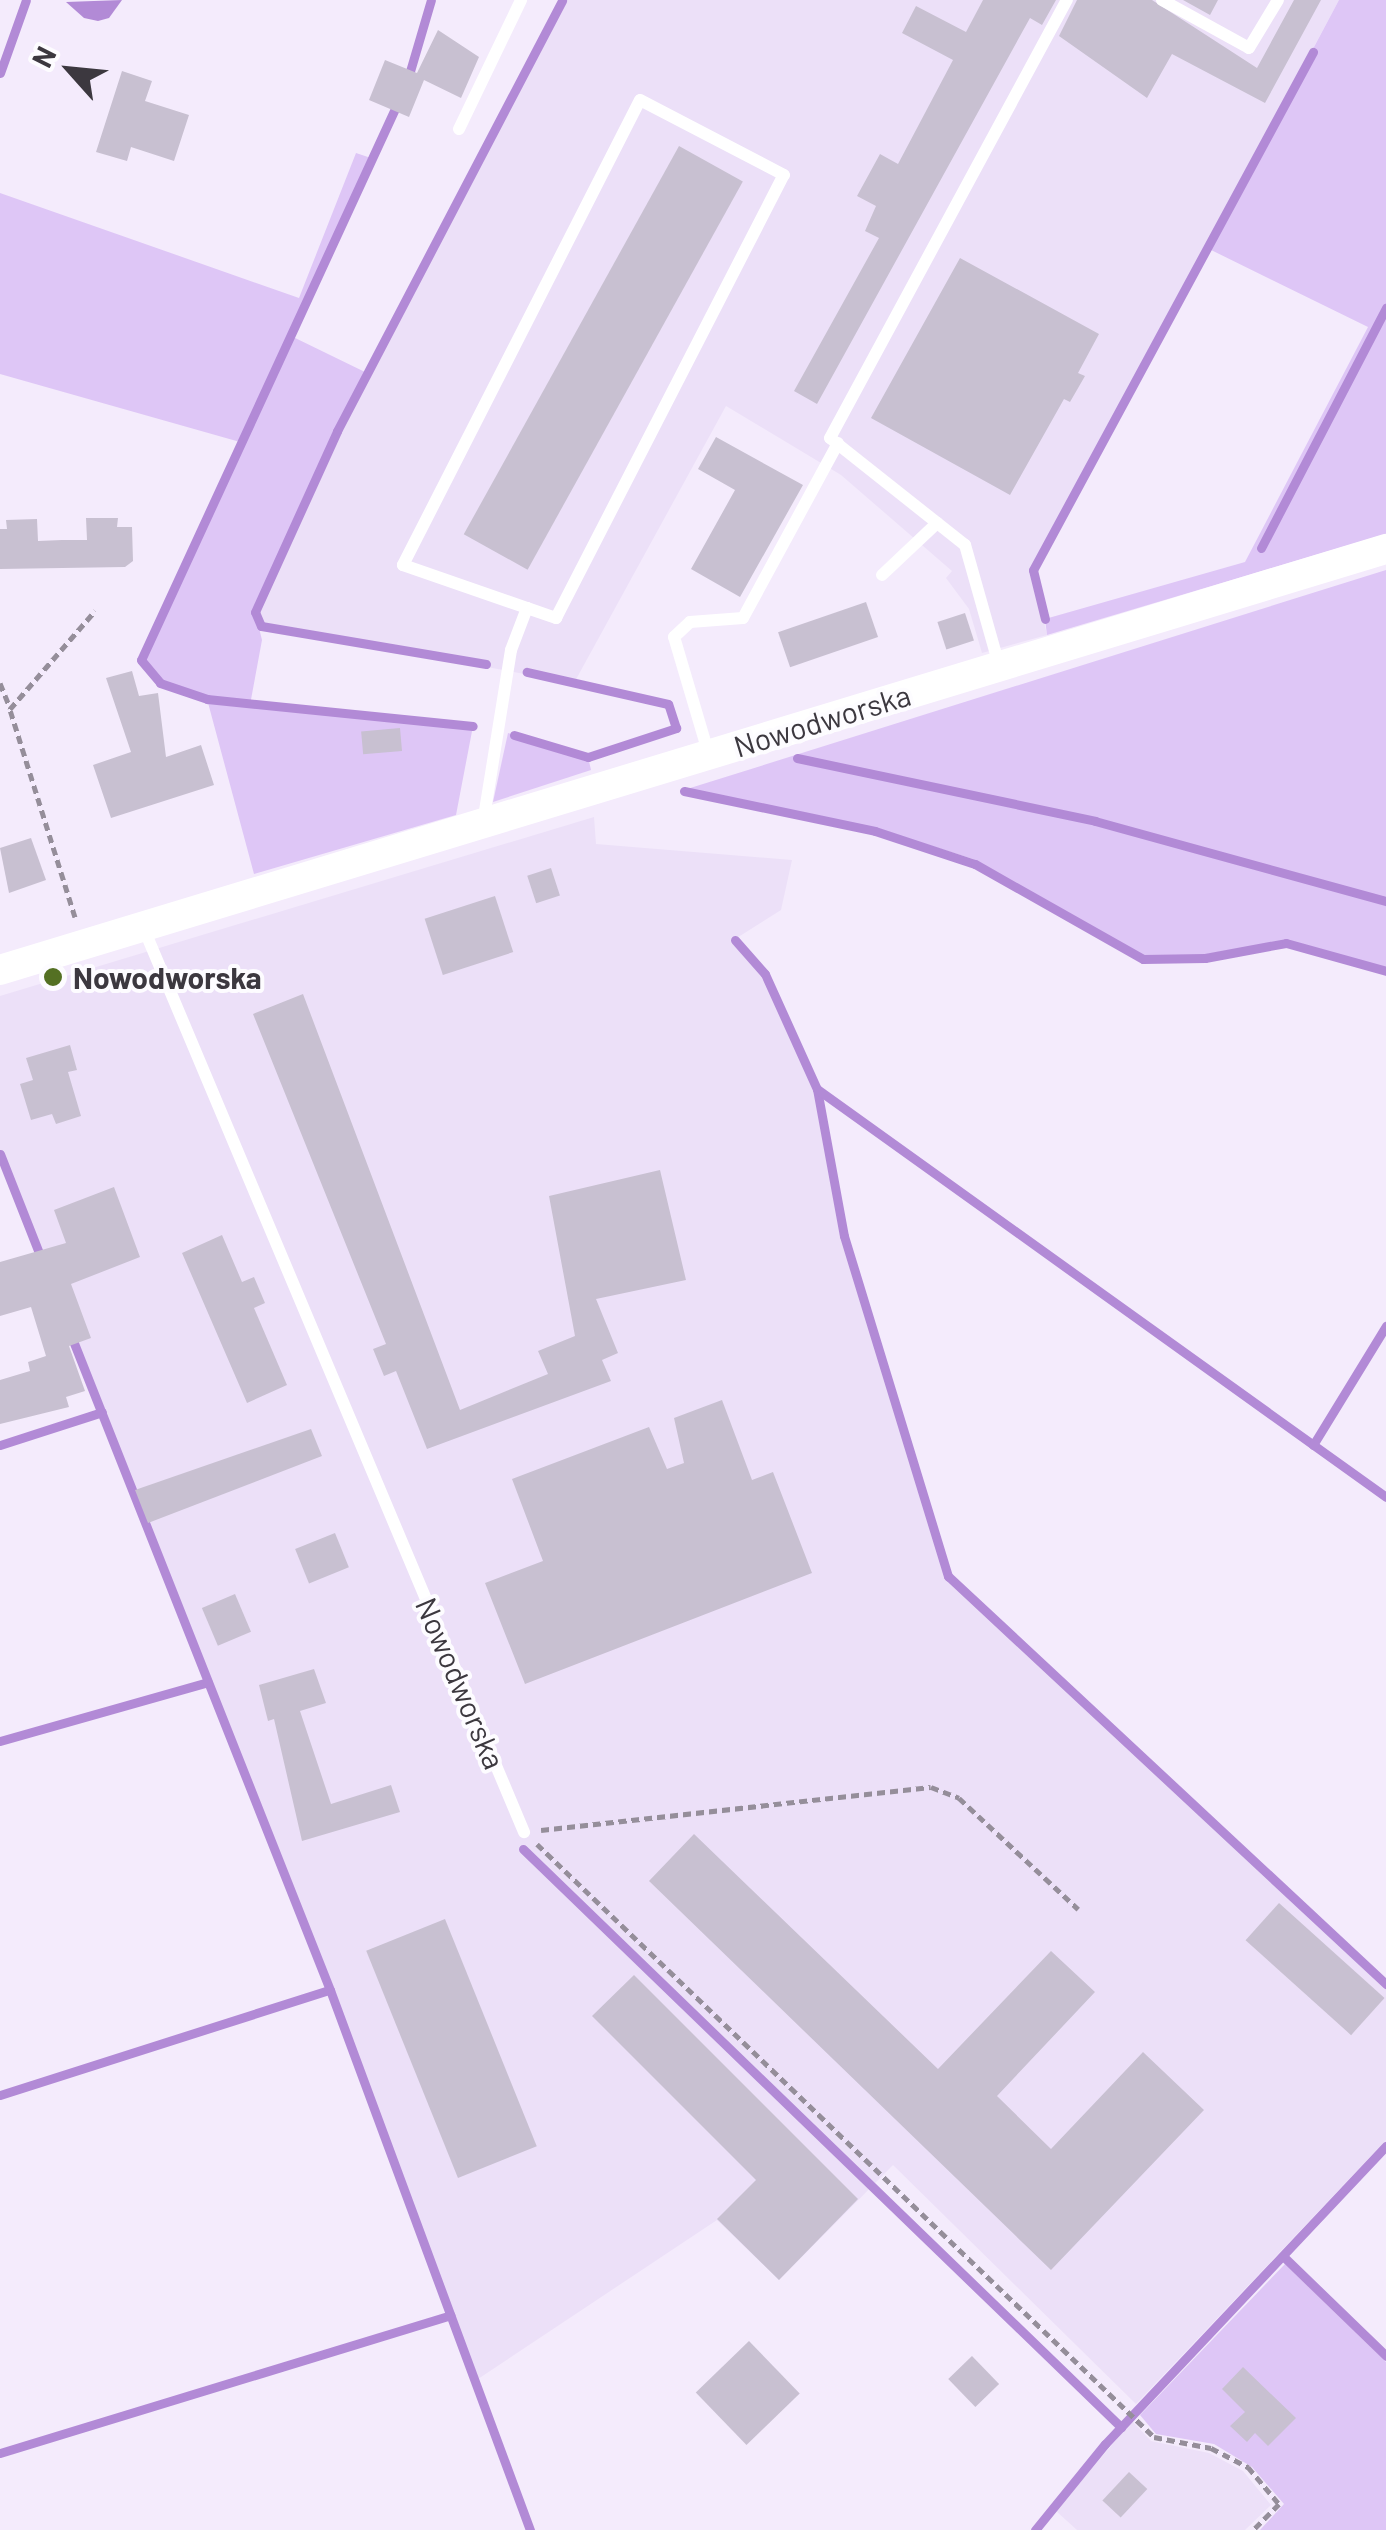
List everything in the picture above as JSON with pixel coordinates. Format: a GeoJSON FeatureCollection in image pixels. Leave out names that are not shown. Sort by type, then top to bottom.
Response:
{"type":"FeatureCollection","features":[{"type":"Feature","properties":{"kind":"street","name":"Nowodworska"},"geometry":{"type":"LineString","coordinates":[[0,970],[1386,550]]}},
{"type":"Feature","properties":{"kind":"lane"},"geometry":{"type":"LineString","coordinates":[[459,129],[521,0]]}},
{"type":"Feature","properties":{"kind":"lane"},"geometry":{"type":"LineString","coordinates":[[1000,667],[965,545],[830,438],[1066,0]]}},
{"type":"Feature","properties":{"kind":"lane"},"geometry":{"type":"LineString","coordinates":[[1162,0],[1249,48],[1278,0]]}},
{"type":"Feature","properties":{"kind":"lane"},"geometry":{"type":"LineString","coordinates":[[640,100],[784,175],[556,618],[527,608],[403,565],[640,100]]}},
{"type":"Feature","properties":{"kind":"lane"},"geometry":{"type":"LineString","coordinates":[[709,754],[674,636],[690,622],[743,618],[838,443]]}},
{"type":"Feature","properties":{"kind":"lane"},"geometry":{"type":"LineString","coordinates":[[882,575],[937,523]]}},
{"type":"Feature","properties":{"kind":"lane"},"geometry":{"type":"LineString","coordinates":[[483,823],[511,650],[527,608]]}},
{"type":"Feature","properties":{"kind":"lane","name":"Nowodworska"},"geometry":{"type":"LineString","coordinates":[[143,926],[524,1832]]}},
{"type":"Feature","properties":{"kind":"path"},"geometry":{"type":"LineString","coordinates":[[10,710],[94,611]]}},
{"type":"Feature","properties":{"kind":"path"},"geometry":{"type":"LineString","coordinates":[[0,682],[84,944]]}},
{"type":"Feature","properties":{"kind":"path"},"geometry":{"type":"LineString","coordinates":[[524,1832],[932,1787],[959,1798],[1078,1909]]}},
{"type":"Feature","properties":{"kind":"path"},"geometry":{"type":"LineString","coordinates":[[524,1832],[725,2018],[1154,2437],[1211,2448],[1248,2467],[1279,2504],[1253,2530]]}},
{"type":"Feature","properties":{"kind":"shaded area"},"geometry":{"type":"Polygon","coordinates":[[[122,0],[109,18],[98,21],[84,18],[66,2],[122,0]]]}},
{"type":"Feature","properties":{"kind":"shaded area"},"geometry":{"type":"Polygon","coordinates":[[[562,0],[1339,0],[1033,570],[1047,635],[982,653],[969,609],[946,578],[952,571],[841,475],[726,406],[574,683],[261,626],[255,612],[337,431],[562,0]]]}},
{"type":"Feature","properties":{"kind":"shaded area"},"geometry":{"type":"Polygon","coordinates":[[[1339,0],[1386,0],[1386,534],[1047,635],[1045,619],[1245,562],[1368,327],[1207,248],[1339,0]]]}},
{"type":"Feature","properties":{"kind":"shaded area"},"geometry":{"type":"Polygon","coordinates":[[[356,153],[371,158],[289,335],[367,373],[255,612],[262,640],[250,705],[473,726],[456,815],[254,874],[207,699],[160,683],[141,660],[240,442],[0,374],[0,193],[299,298],[356,153]]]}},
{"type":"Feature","properties":{"kind":"shaded area"},"geometry":{"type":"Polygon","coordinates":[[[1386,570],[1386,968],[1286,940],[1202,955],[1142,956],[973,859],[872,827],[687,789],[1386,570]]]}},
{"type":"Feature","properties":{"kind":"shaded area"},"geometry":{"type":"Polygon","coordinates":[[[508,733],[588,757],[591,770],[493,802],[508,733]]]}},
{"type":"Feature","properties":{"kind":"shaded area"},"geometry":{"type":"Polygon","coordinates":[[[594,817],[596,844],[792,860],[781,910],[732,941],[763,975],[813,1086],[840,1234],[945,1576],[1386,1987],[1386,2140],[1136,2404],[893,2165],[779,2280],[717,2220],[475,2381],[330,1990],[0,1154],[0,996],[594,817]]]}},
{"type":"Feature","properties":{"kind":"shaded area"},"geometry":{"type":"Polygon","coordinates":[[[1285,2264],[1386,2362],[1386,2530],[1260,2530],[1284,2504],[1252,2467],[1214,2444],[1156,2434],[1140,2415],[1285,2264]]]}},
{"type":"Feature","properties":{"kind":"shaded area"},"geometry":{"type":"Polygon","coordinates":[[[1132,2421],[1151,2441],[1209,2453],[1243,2471],[1271,2505],[1245,2530],[1077,2530],[1056,2511],[1132,2421]]]}},
{"type":"Feature","properties":{"kind":"building"},"geometry":{"type":"Polygon","coordinates":[[[983,0],[1056,0],[1042,25],[1030,18],[817,404],[794,391],[879,238],[865,231],[876,206],[857,196],[880,154],[898,164],[953,60],[902,33],[916,6],[966,32],[983,0]]]}},
{"type":"Feature","properties":{"kind":"building"},"geometry":{"type":"Polygon","coordinates":[[[1077,0],[1152,0],[1257,68],[1294,0],[1321,0],[1265,103],[1172,54],[1147,98],[1059,36],[1077,0]]]}},
{"type":"Feature","properties":{"kind":"building"},"geometry":{"type":"Polygon","coordinates":[[[1183,0],[1218,0],[1210,15],[1183,0]]]}},
{"type":"Feature","properties":{"kind":"building"},"geometry":{"type":"Polygon","coordinates":[[[438,30],[479,57],[461,98],[424,80],[409,117],[369,100],[385,60],[417,73],[438,30]]]}},
{"type":"Feature","properties":{"kind":"building"},"geometry":{"type":"Polygon","coordinates":[[[122,71],[152,81],[145,101],[189,115],[174,161],[131,147],[127,161],[96,152],[122,71]]]}},
{"type":"Feature","properties":{"kind":"building"},"geometry":{"type":"Polygon","coordinates":[[[679,146],[743,181],[528,570],[464,534],[679,146]]]}},
{"type":"Feature","properties":{"kind":"building"},"geometry":{"type":"Polygon","coordinates":[[[960,258],[1099,334],[1078,373],[1085,376],[1070,402],[1064,399],[1010,495],[871,418],[960,258]]]}},
{"type":"Feature","properties":{"kind":"building"},"geometry":{"type":"Polygon","coordinates":[[[716,437],[803,485],[740,597],[691,569],[735,490],[698,469],[716,437]]]}},
{"type":"Feature","properties":{"kind":"building"},"geometry":{"type":"Polygon","coordinates":[[[86,518],[118,518],[117,527],[132,527],[133,561],[125,567],[0,569],[0,529],[7,529],[6,520],[37,519],[38,541],[87,540],[86,518]]]}},
{"type":"Feature","properties":{"kind":"building"},"geometry":{"type":"Polygon","coordinates":[[[866,602],[878,637],[790,667],[778,632],[866,602]]]}},
{"type":"Feature","properties":{"kind":"building"},"geometry":{"type":"Polygon","coordinates":[[[965,613],[974,641],[946,650],[937,622],[965,613]]]}},
{"type":"Feature","properties":{"kind":"building"},"geometry":{"type":"Polygon","coordinates":[[[132,671],[139,696],[158,693],[166,757],[201,745],[214,785],[111,818],[93,765],[131,752],[106,678],[132,671]]]}},
{"type":"Feature","properties":{"kind":"building"},"geometry":{"type":"Polygon","coordinates":[[[400,728],[402,751],[363,754],[361,731],[400,728]]]}},
{"type":"Feature","properties":{"kind":"building"},"geometry":{"type":"Polygon","coordinates":[[[31,838],[46,880],[9,893],[0,848],[31,838]]]}},
{"type":"Feature","properties":{"kind":"building"},"geometry":{"type":"Polygon","coordinates":[[[551,868],[560,896],[536,903],[527,876],[551,868]]]}},
{"type":"Feature","properties":{"kind":"building"},"geometry":{"type":"Polygon","coordinates":[[[495,896],[513,952],[443,975],[425,919],[495,896]]]}},
{"type":"Feature","properties":{"kind":"building"},"geometry":{"type":"Polygon","coordinates":[[[303,994],[460,1410],[548,1374],[538,1351],[575,1336],[549,1196],[660,1170],[686,1280],[596,1299],[618,1353],[602,1360],[611,1381],[427,1449],[396,1371],[384,1376],[373,1349],[386,1344],[253,1014],[303,994]]]}},
{"type":"Feature","properties":{"kind":"building"},"geometry":{"type":"Polygon","coordinates":[[[70,1045],[77,1070],[68,1072],[81,1116],[56,1124],[52,1114],[31,1120],[20,1084],[33,1080],[26,1058],[70,1045]]]}},
{"type":"Feature","properties":{"kind":"building"},"geometry":{"type":"Polygon","coordinates":[[[114,1187],[140,1257],[71,1284],[91,1338],[69,1346],[85,1391],[66,1397],[69,1407],[0,1424],[0,1380],[30,1371],[28,1362],[46,1356],[31,1307],[0,1316],[0,1262],[66,1243],[54,1210],[114,1187]]]}},
{"type":"Feature","properties":{"kind":"building"},"geometry":{"type":"Polygon","coordinates":[[[222,1235],[242,1282],[254,1277],[265,1303],[254,1308],[287,1385],[247,1403],[182,1253],[222,1235]]]}},
{"type":"Feature","properties":{"kind":"building"},"geometry":{"type":"Polygon","coordinates":[[[722,1400],[752,1480],[773,1472],[812,1573],[525,1684],[485,1583],[543,1561],[512,1479],[649,1427],[667,1469],[684,1463],[674,1418],[722,1400]]]}},
{"type":"Feature","properties":{"kind":"building"},"geometry":{"type":"Polygon","coordinates":[[[311,1429],[322,1456],[148,1523],[135,1490],[311,1429]]]}},
{"type":"Feature","properties":{"kind":"building"},"geometry":{"type":"Polygon","coordinates":[[[335,1533],[349,1567],[309,1583],[295,1549],[335,1533]]]}},
{"type":"Feature","properties":{"kind":"building"},"geometry":{"type":"Polygon","coordinates":[[[235,1594],[251,1632],[218,1646],[202,1608],[235,1594]]]}},
{"type":"Feature","properties":{"kind":"building"},"geometry":{"type":"Polygon","coordinates":[[[314,1669],[326,1703],[300,1711],[331,1804],[391,1785],[400,1812],[302,1841],[274,1719],[268,1721],[259,1685],[314,1669]]]}},
{"type":"Feature","properties":{"kind":"building"},"geometry":{"type":"Polygon","coordinates":[[[694,1834],[938,2069],[1051,1951],[1095,1992],[997,2096],[1051,2149],[1143,2052],[1204,2110],[1051,2270],[649,1881],[694,1834]]]}},
{"type":"Feature","properties":{"kind":"building"},"geometry":{"type":"Polygon","coordinates":[[[1279,1903],[1385,1998],[1351,2035],[1246,1940],[1279,1903]]]}},
{"type":"Feature","properties":{"kind":"building"},"geometry":{"type":"Polygon","coordinates":[[[445,1919],[537,2146],[458,2178],[366,1951],[445,1919]]]}},
{"type":"Feature","properties":{"kind":"building"},"geometry":{"type":"Polygon","coordinates":[[[634,1975],[858,2199],[779,2280],[717,2219],[756,2180],[592,2016],[634,1975]]]}},
{"type":"Feature","properties":{"kind":"building"},"geometry":{"type":"Polygon","coordinates":[[[749,2341],[800,2394],[746,2445],[696,2392],[749,2341]]]}},
{"type":"Feature","properties":{"kind":"building"},"geometry":{"type":"Polygon","coordinates":[[[972,2356],[999,2384],[975,2407],[948,2379],[972,2356]]]}},
{"type":"Feature","properties":{"kind":"building"},"geometry":{"type":"Polygon","coordinates":[[[1243,2367],[1296,2418],[1268,2446],[1255,2433],[1247,2442],[1230,2426],[1245,2412],[1222,2389],[1243,2367]]]}},
{"type":"Feature","properties":{"kind":"building"},"geometry":{"type":"Polygon","coordinates":[[[1129,2472],[1147,2489],[1121,2518],[1102,2501],[1129,2472]]]}},
{"type":"Feature","properties":{"kind":"waterway"},"geometry":{"type":"LineString","coordinates":[[0,73],[26,0]]}},
{"type":"Feature","properties":{"kind":"waterway"},"geometry":{"type":"LineString","coordinates":[[408,78],[431,0]]}},
{"type":"Feature","properties":{"kind":"waterway"},"geometry":{"type":"LineString","coordinates":[[486,664],[261,626],[255,612],[337,431],[562,0]]}},
{"type":"Feature","properties":{"kind":"waterway"},"geometry":{"type":"LineString","coordinates":[[1045,619],[1033,570],[1313,52]]}},
{"type":"Feature","properties":{"kind":"waterway"},"geometry":{"type":"LineString","coordinates":[[398,102],[141,660],[160,683],[207,699],[473,726]]}},
{"type":"Feature","properties":{"kind":"waterway"},"geometry":{"type":"LineString","coordinates":[[1261,548],[1386,308]]}},
{"type":"Feature","properties":{"kind":"waterway"},"geometry":{"type":"LineString","coordinates":[[514,735],[588,757],[676,728],[668,704],[527,672]]}},
{"type":"Feature","properties":{"kind":"waterway"},"geometry":{"type":"LineString","coordinates":[[797,758],[1095,821],[1386,901]]}},
{"type":"Feature","properties":{"kind":"waterway"},"geometry":{"type":"LineString","coordinates":[[684,791],[875,831],[975,864],[1143,959],[1205,958],[1286,943],[1386,971]]}},
{"type":"Feature","properties":{"kind":"waterway"},"geometry":{"type":"LineString","coordinates":[[735,940],[765,974],[817,1089],[844,1236],[948,1576],[1386,1984]]}},
{"type":"Feature","properties":{"kind":"waterway"},"geometry":{"type":"LineString","coordinates":[[817,1089],[1386,1497]]}},
{"type":"Feature","properties":{"kind":"waterway"},"geometry":{"type":"LineString","coordinates":[[0,1154],[41,1258]]}},
{"type":"Feature","properties":{"kind":"waterway"},"geometry":{"type":"LineString","coordinates":[[1313,1445],[1386,1326]]}},
{"type":"Feature","properties":{"kind":"waterway"},"geometry":{"type":"LineString","coordinates":[[70,1333],[330,1990],[530,2530]]}},
{"type":"Feature","properties":{"kind":"waterway"},"geometry":{"type":"LineString","coordinates":[[0,1445],[102,1412]]}},
{"type":"Feature","properties":{"kind":"waterway"},"geometry":{"type":"LineString","coordinates":[[0,1741],[208,1682]]}},
{"type":"Feature","properties":{"kind":"waterway"},"geometry":{"type":"LineString","coordinates":[[523,1849],[1121,2427]]}},
{"type":"Feature","properties":{"kind":"waterway"},"geometry":{"type":"LineString","coordinates":[[0,2095],[330,1990]]}},
{"type":"Feature","properties":{"kind":"waterway"},"geometry":{"type":"LineString","coordinates":[[1035,2530],[1105,2444],[1386,2146]]}},
{"type":"Feature","properties":{"kind":"waterway"},"geometry":{"type":"LineString","coordinates":[[1285,2258],[1386,2356]]}},
{"type":"Feature","properties":{"kind":"waterway"},"geometry":{"type":"LineString","coordinates":[[0,2453],[450,2315]]}},
{"type":"Feature","properties":{"kind":"place","name":"Nowodworska"},"geometry":{"type":"Point","coordinates":[53,977]}}]}
